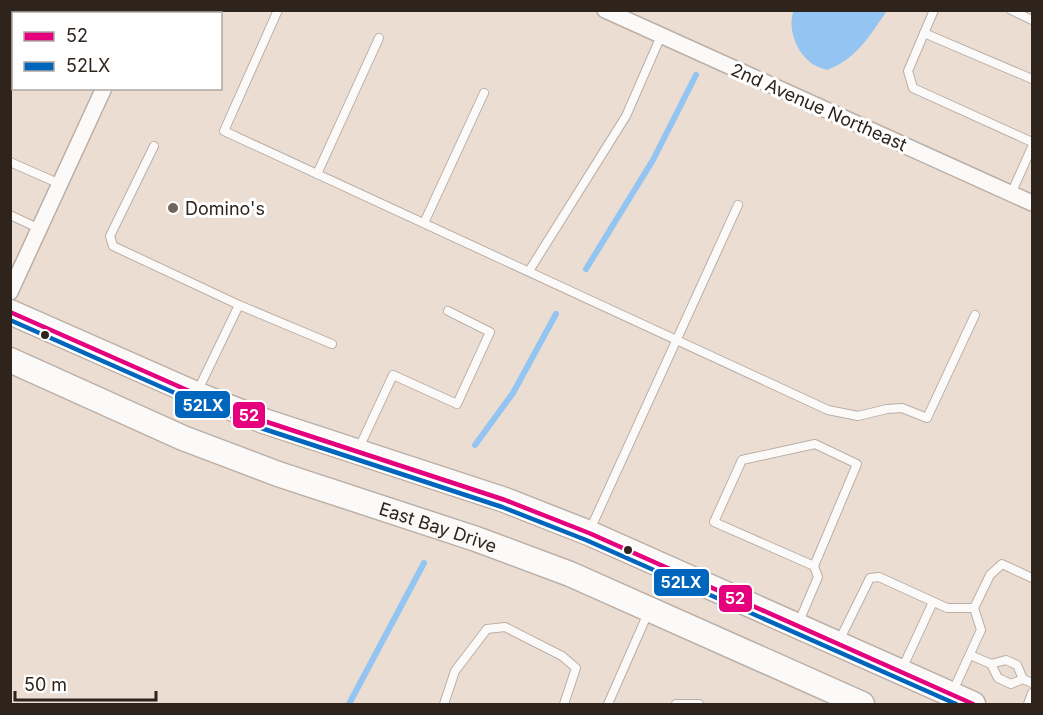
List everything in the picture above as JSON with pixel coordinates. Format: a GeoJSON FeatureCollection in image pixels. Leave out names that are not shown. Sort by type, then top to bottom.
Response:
{"type":"FeatureCollection","features":[{"type":"Feature","properties":{"kind":"main road"},"geometry":{"type":"LineString","coordinates":[[10,312],[196,394],[264,421],[505,500],[589,533],[973,705]]}},
{"type":"Feature","properties":{"kind":"main road","name":"East Bay Drive"},"geometry":{"type":"LineString","coordinates":[[10,360],[183,438],[278,474],[476,539],[570,574],[862,705]]}},
{"type":"Feature","properties":{"kind":"street","name":"2nd Avenue Northeast"},"geometry":{"type":"LineString","coordinates":[[605,10],[1032,203]]}},
{"type":"Feature","properties":{"kind":"street"},"geometry":{"type":"LineString","coordinates":[[10,292],[103,90]]}},
{"type":"Feature","properties":{"kind":"lane"},"geometry":{"type":"LineString","coordinates":[[278,10],[224,131],[828,410],[858,416],[886,409],[902,408],[927,418],[975,315]]}},
{"type":"Feature","properties":{"kind":"lane"},"geometry":{"type":"LineString","coordinates":[[934,10],[908,71],[913,88],[1032,142]]}},
{"type":"Feature","properties":{"kind":"lane"},"geometry":{"type":"LineString","coordinates":[[1011,10],[1032,20]]}},
{"type":"Feature","properties":{"kind":"lane"},"geometry":{"type":"LineString","coordinates":[[924,33],[1032,79]]}},
{"type":"Feature","properties":{"kind":"lane"},"geometry":{"type":"LineString","coordinates":[[529,271],[626,116],[661,36]]}},
{"type":"Feature","properties":{"kind":"lane"},"geometry":{"type":"LineString","coordinates":[[317,174],[379,38]]}},
{"type":"Feature","properties":{"kind":"lane"},"geometry":{"type":"LineString","coordinates":[[424,223],[483,93]]}},
{"type":"Feature","properties":{"kind":"lane"},"geometry":{"type":"LineString","coordinates":[[154,146],[110,236],[113,246],[239,305],[332,344]]}},
{"type":"Feature","properties":{"kind":"lane"},"geometry":{"type":"LineString","coordinates":[[1011,194],[1032,147]]}},
{"type":"Feature","properties":{"kind":"lane"},"geometry":{"type":"LineString","coordinates":[[10,162],[60,184]]}},
{"type":"Feature","properties":{"kind":"lane"},"geometry":{"type":"LineString","coordinates":[[589,533],[738,205]]}},
{"type":"Feature","properties":{"kind":"lane"},"geometry":{"type":"LineString","coordinates":[[10,215],[40,228]]}},
{"type":"Feature","properties":{"kind":"lane"},"geometry":{"type":"LineString","coordinates":[[196,394],[239,305]]}},
{"type":"Feature","properties":{"kind":"lane"},"geometry":{"type":"LineString","coordinates":[[357,452],[393,375],[457,404],[490,332],[447,311]]}},
{"type":"Feature","properties":{"kind":"lane"},"geometry":{"type":"LineString","coordinates":[[798,625],[818,577],[814,566],[857,464],[815,444],[741,460],[714,522],[814,566]]}},
{"type":"Feature","properties":{"kind":"lane"},"geometry":{"type":"LineString","coordinates":[[951,694],[981,630],[974,608],[990,575],[1002,564],[1032,578]]}},
{"type":"Feature","properties":{"kind":"lane"},"geometry":{"type":"LineString","coordinates":[[838,643],[870,578],[879,577],[946,608],[974,608]]}},
{"type":"Feature","properties":{"kind":"lane"},"geometry":{"type":"LineString","coordinates":[[900,672],[933,602]]}},
{"type":"Feature","properties":{"kind":"lane"},"geometry":{"type":"LineString","coordinates":[[608,705],[650,608]]}},
{"type":"Feature","properties":{"kind":"lane"},"geometry":{"type":"LineString","coordinates":[[444,705],[455,671],[487,629],[505,627],[562,656],[576,668],[564,705]]}},
{"type":"Feature","properties":{"kind":"lane"},"geometry":{"type":"LineString","coordinates":[[970,655],[991,664],[1006,660],[1017,665],[1023,679],[1032,683]]}},
{"type":"Feature","properties":{"kind":"lane"},"geometry":{"type":"LineString","coordinates":[[991,664],[998,678],[1011,684],[1023,679]]}},
{"type":"Feature","properties":{"kind":"lane"},"geometry":{"type":"LineString","coordinates":[[1028,705],[1032,693]]}},
{"type":"Feature","properties":{"kind":"lane"},"geometry":{"type":"LineString","coordinates":[[676,705],[698,704]]}},
{"type":"Feature","properties":{"kind":"water"},"geometry":{"type":"Polygon","coordinates":[[[794,10],[885,10],[886,12],[868,38],[854,53],[827,70],[812,63],[797,45],[792,31],[794,10]]]}},
{"type":"Feature","properties":{"kind":"waterway"},"geometry":{"type":"LineString","coordinates":[[586,269],[653,160],[696,75]]}},
{"type":"Feature","properties":{"kind":"waterway"},"geometry":{"type":"LineString","coordinates":[[475,445],[513,393],[556,314]]}},
{"type":"Feature","properties":{"kind":"waterway"},"geometry":{"type":"LineString","coordinates":[[349,704],[424,563]]}},
{"type":"Feature","properties":{"kind":"transit line","name":"52"},"geometry":{"type":"LineString","coordinates":[[10,312],[196,394],[264,421],[505,500],[589,533],[973,704]]}},
{"type":"Feature","properties":{"kind":"transit line","name":"52LX"},"geometry":{"type":"LineString","coordinates":[[10,320],[193,401],[261,428],[502,507],[586,540],[956,704]]}},
{"type":"Feature","properties":{"kind":"place","name":"Domino's"},"geometry":{"type":"Point","coordinates":[173,208]}}]}
